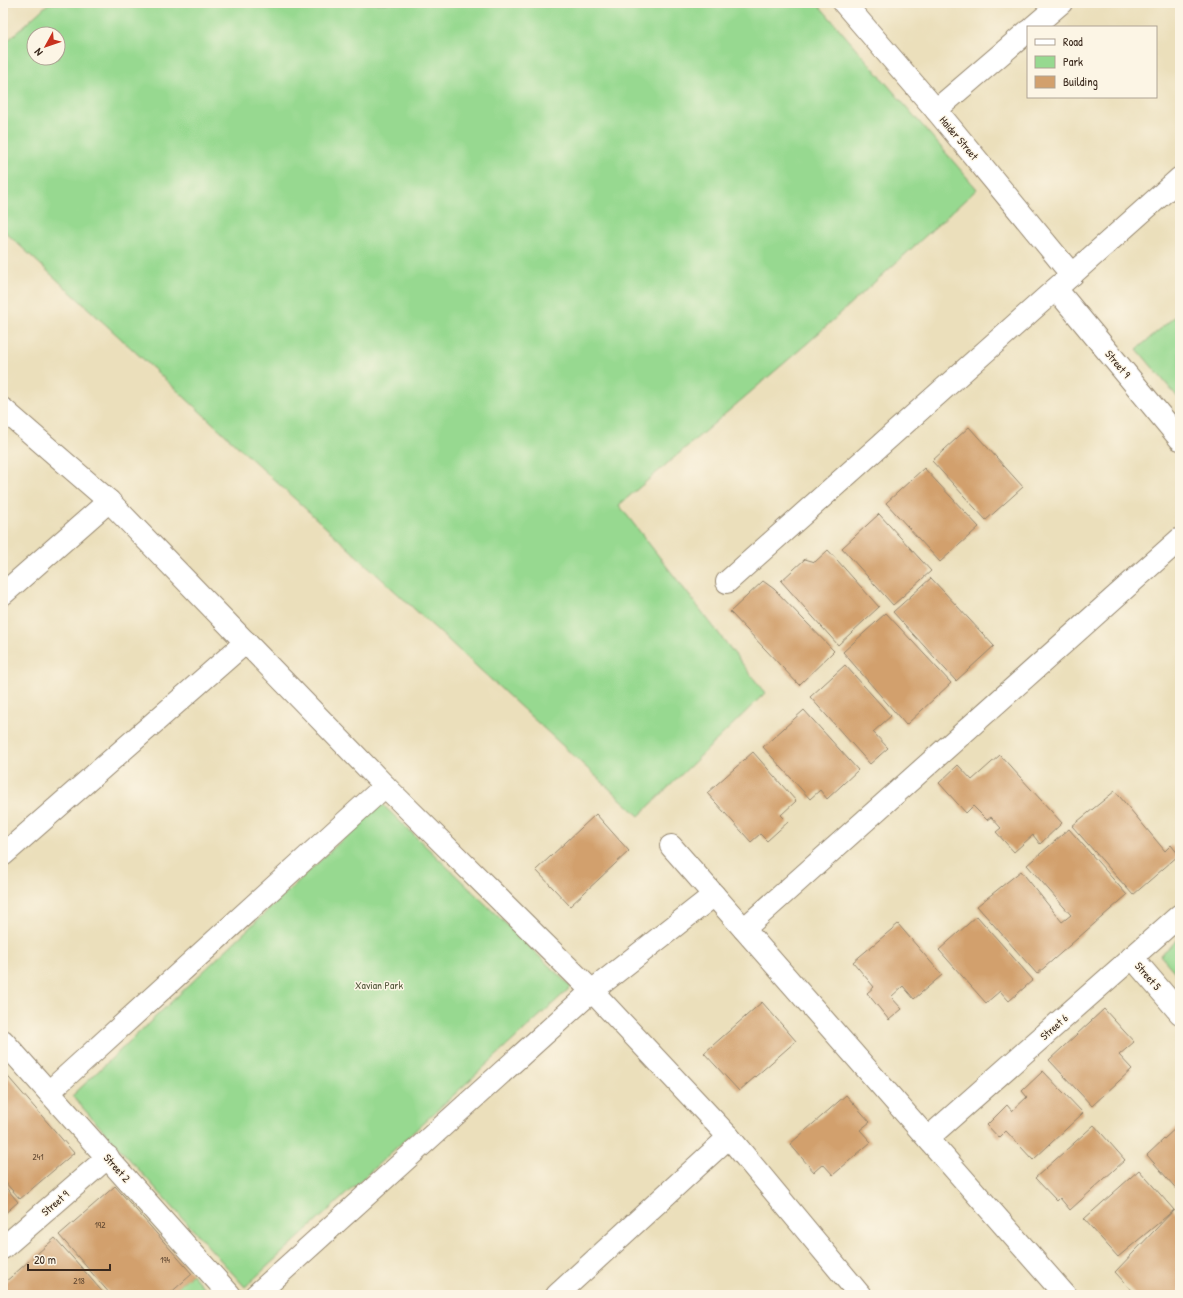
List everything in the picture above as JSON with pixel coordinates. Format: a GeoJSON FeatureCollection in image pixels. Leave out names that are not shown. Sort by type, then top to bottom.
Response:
{"type":"FeatureCollection","features":[{"type":"Feature","properties":{"kind":"street","name":"Haider Street"},"geometry":{"type":"LineString","coordinates":[[844,3],[936,110],[1072,275]]}},
{"type":"Feature","properties":{"kind":"street"},"geometry":{"type":"LineString","coordinates":[[1034,26],[1061,3]]}},
{"type":"Feature","properties":{"kind":"street"},"geometry":{"type":"LineString","coordinates":[[936,110],[1027,32]]}},
{"type":"Feature","properties":{"kind":"street"},"geometry":{"type":"LineString","coordinates":[[727,582],[1180,178]]}},
{"type":"Feature","properties":{"kind":"street","name":"Street 9"},"geometry":{"type":"LineString","coordinates":[[1056,289],[1180,439]]}},
{"type":"Feature","properties":{"kind":"street"},"geometry":{"type":"LineString","coordinates":[[3,409],[109,501],[385,786],[592,991],[729,1137],[857,1294]]}},
{"type":"Feature","properties":{"kind":"street"},"geometry":{"type":"LineString","coordinates":[[3,594],[109,501]]}},
{"type":"Feature","properties":{"kind":"street"},"geometry":{"type":"LineString","coordinates":[[744,929],[1180,539]]}},
{"type":"Feature","properties":{"kind":"street"},"geometry":{"type":"LineString","coordinates":[[3,855],[246,642]]}},
{"type":"Feature","properties":{"kind":"street"},"geometry":{"type":"LineString","coordinates":[[49,1092],[385,786]]}},
{"type":"Feature","properties":{"kind":"street"},"geometry":{"type":"LineString","coordinates":[[671,846],[1066,1295]]}},
{"type":"Feature","properties":{"kind":"street"},"geometry":{"type":"LineString","coordinates":[[256,1295],[592,991],[714,895]]}},
{"type":"Feature","properties":{"kind":"street","name":"Street 6"},"geometry":{"type":"LineString","coordinates":[[928,1138],[1180,915]]}},
{"type":"Feature","properties":{"kind":"street","name":"Street 5"},"geometry":{"type":"LineString","coordinates":[[1132,957],[1180,1013]]}},
{"type":"Feature","properties":{"kind":"street","name":"Street 2"},"geometry":{"type":"LineString","coordinates":[[3,1040],[230,1295]]}},
{"type":"Feature","properties":{"kind":"street"},"geometry":{"type":"LineString","coordinates":[[557,1295],[729,1137]]}},
{"type":"Feature","properties":{"kind":"street","name":"Street 9"},"geometry":{"type":"LineString","coordinates":[[3,1248],[108,1157]]}},
{"type":"Feature","properties":{"kind":"green space"},"geometry":{"type":"Polygon","coordinates":[[[49,3],[817,3],[977,189],[810,341],[619,505],[765,693],[639,816],[3,230],[3,45],[49,3]]]}},
{"type":"Feature","properties":{"kind":"green space"},"geometry":{"type":"Polygon","coordinates":[[[1180,312],[1180,400],[1137,349],[1180,312]]]}},
{"type":"Feature","properties":{"kind":"green space","name":"Xavian Park"},"geometry":{"type":"Polygon","coordinates":[[[381,803],[571,987],[245,1287],[72,1096],[381,803]]]}},
{"type":"Feature","properties":{"kind":"green space"},"geometry":{"type":"Polygon","coordinates":[[[1180,938],[1180,978],[1160,955],[1180,938]]]}},
{"type":"Feature","properties":{"kind":"green space"},"geometry":{"type":"Polygon","coordinates":[[[192,1274],[210,1295],[168,1295],[192,1274]]]}},
{"type":"Feature","properties":{"kind":"building"},"geometry":{"type":"Polygon","coordinates":[[[969,427],[1023,487],[986,520],[932,461],[969,427]]]}},
{"type":"Feature","properties":{"kind":"building"},"geometry":{"type":"Polygon","coordinates":[[[924,468],[979,527],[940,562],[886,503],[924,468]]]}},
{"type":"Feature","properties":{"kind":"building"},"geometry":{"type":"Polygon","coordinates":[[[879,514],[931,571],[893,605],[842,548],[879,514]]]}},
{"type":"Feature","properties":{"kind":"building"},"geometry":{"type":"Polygon","coordinates":[[[828,550],[879,607],[838,645],[781,581],[805,559],[815,562],[828,550]]]}},
{"type":"Feature","properties":{"kind":"building"},"geometry":{"type":"Polygon","coordinates":[[[931,578],[994,646],[956,681],[893,612],[931,578]]]}},
{"type":"Feature","properties":{"kind":"building"},"geometry":{"type":"Polygon","coordinates":[[[763,581],[774,589],[834,651],[799,685],[730,612],[763,581]]]}},
{"type":"Feature","properties":{"kind":"building"},"geometry":{"type":"Polygon","coordinates":[[[886,613],[951,683],[906,725],[843,652],[886,613]]]}},
{"type":"Feature","properties":{"kind":"building"},"geometry":{"type":"Polygon","coordinates":[[[845,665],[891,716],[873,732],[888,748],[870,764],[810,697],[845,665]]]}},
{"type":"Feature","properties":{"kind":"building"},"geometry":{"type":"Polygon","coordinates":[[[804,710],[858,770],[827,799],[820,790],[810,799],[763,747],[804,710]]]}},
{"type":"Feature","properties":{"kind":"building"},"geometry":{"type":"Polygon","coordinates":[[[753,752],[796,801],[781,815],[788,822],[767,841],[760,834],[751,842],[707,793],[753,752]]]}},
{"type":"Feature","properties":{"kind":"building"},"geometry":{"type":"Polygon","coordinates":[[[1000,755],[1062,823],[1040,844],[1033,835],[1014,852],[996,832],[1001,828],[991,817],[987,820],[973,806],[966,813],[939,783],[958,765],[972,780],[1000,755]]]}},
{"type":"Feature","properties":{"kind":"building"},"geometry":{"type":"Polygon","coordinates":[[[1115,791],[1165,851],[1171,845],[1179,855],[1133,895],[1072,826],[1115,791]]]}},
{"type":"Feature","properties":{"kind":"building"},"geometry":{"type":"Polygon","coordinates":[[[596,814],[629,851],[570,906],[536,870],[596,814]]]}},
{"type":"Feature","properties":{"kind":"building"},"geometry":{"type":"Polygon","coordinates":[[[1069,829],[1127,895],[1037,974],[977,906],[1021,871],[1062,922],[1071,915],[1027,865],[1069,829]]]}},
{"type":"Feature","properties":{"kind":"building"},"geometry":{"type":"Polygon","coordinates":[[[977,916],[1033,980],[1009,1001],[1000,991],[986,1003],[939,950],[977,916]]]}},
{"type":"Feature","properties":{"kind":"building"},"geometry":{"type":"Polygon","coordinates":[[[898,924],[942,975],[914,999],[903,986],[891,997],[902,1009],[889,1020],[867,993],[874,987],[853,962],[898,924]]]}},
{"type":"Feature","properties":{"kind":"building"},"geometry":{"type":"Polygon","coordinates":[[[762,1002],[796,1041],[739,1091],[704,1053],[762,1002]]]}},
{"type":"Feature","properties":{"kind":"building"},"geometry":{"type":"Polygon","coordinates":[[[1104,1009],[1134,1042],[1119,1055],[1132,1069],[1092,1106],[1049,1060],[1104,1009]]]}},
{"type":"Feature","properties":{"kind":"building"},"geometry":{"type":"Polygon","coordinates":[[[3,1071],[74,1153],[20,1199],[3,1180],[3,1071]]]}},
{"type":"Feature","properties":{"kind":"building"},"geometry":{"type":"Polygon","coordinates":[[[1043,1071],[1083,1113],[1033,1160],[1006,1131],[999,1138],[987,1125],[1007,1105],[1012,1111],[1027,1097],[1022,1091],[1043,1071]]]}},
{"type":"Feature","properties":{"kind":"building"},"geometry":{"type":"Polygon","coordinates":[[[846,1095],[870,1122],[860,1130],[871,1142],[833,1175],[823,1164],[814,1172],[790,1144],[846,1095]]]}},
{"type":"Feature","properties":{"kind":"building"},"geometry":{"type":"Polygon","coordinates":[[[1180,1124],[1180,1193],[1147,1155],[1180,1124]]]}},
{"type":"Feature","properties":{"kind":"building"},"geometry":{"type":"Polygon","coordinates":[[[1094,1125],[1125,1160],[1070,1210],[1060,1198],[1057,1201],[1035,1178],[1094,1125]]]}},
{"type":"Feature","properties":{"kind":"building"},"geometry":{"type":"Polygon","coordinates":[[[1139,1170],[1174,1210],[1118,1257],[1084,1219],[1139,1170]]]}},
{"type":"Feature","properties":{"kind":"building"},"geometry":{"type":"Polygon","coordinates":[[[3,1184],[18,1202],[3,1215],[3,1184]]]}},
{"type":"Feature","properties":{"kind":"building"},"geometry":{"type":"Polygon","coordinates":[[[115,1186],[192,1274],[168,1295],[111,1295],[59,1235],[115,1186]]]}},
{"type":"Feature","properties":{"kind":"building"},"geometry":{"type":"Polygon","coordinates":[[[1174,1210],[1180,1217],[1180,1295],[1136,1295],[1115,1272],[1174,1210]]]}},
{"type":"Feature","properties":{"kind":"building"},"geometry":{"type":"Polygon","coordinates":[[[55,1238],[105,1295],[7,1295],[3,1291],[3,1284],[55,1238]]]}}]}
